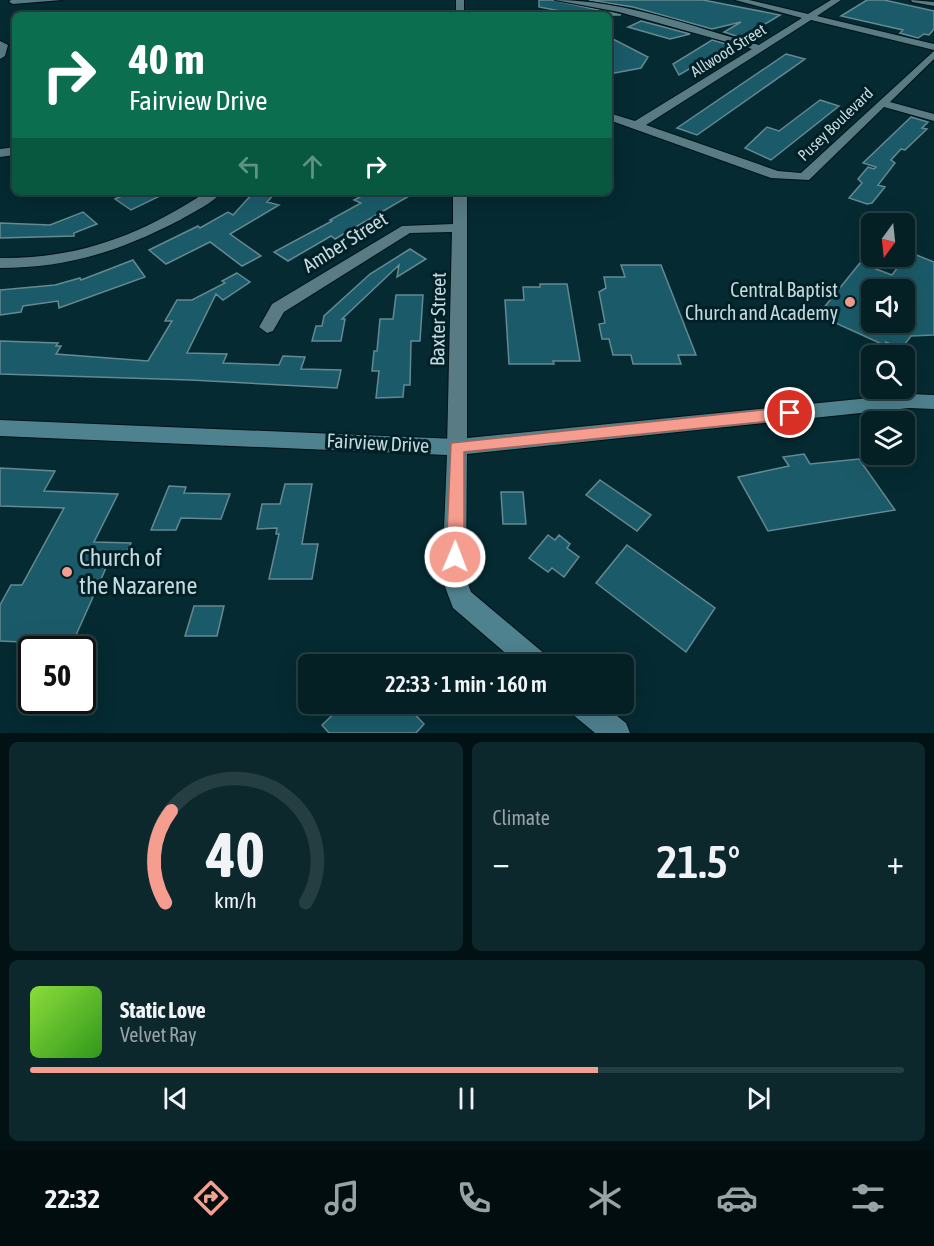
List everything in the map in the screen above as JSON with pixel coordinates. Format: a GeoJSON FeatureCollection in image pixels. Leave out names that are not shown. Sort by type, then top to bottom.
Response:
{"type":"FeatureCollection","features":[{"type":"Feature","properties":{"kind":"main road","name":"Fairview Drive"},"geometry":{"type":"LineString","coordinates":[[0,428],[267,437],[457,447],[909,401],[934,402]]}},
{"type":"Feature","properties":{"kind":"main road"},"geometry":{"type":"LineString","coordinates":[[457,447],[454,579],[462,600],[525,654]]}},
{"type":"Feature","properties":{"kind":"main road"},"geometry":{"type":"LineString","coordinates":[[594,714],[616,733]]}},
{"type":"Feature","properties":{"kind":"street"},"geometry":{"type":"LineString","coordinates":[[10,3],[58,0]]}},
{"type":"Feature","properties":{"kind":"street"},"geometry":{"type":"LineString","coordinates":[[559,0],[620,10],[759,48]]}},
{"type":"Feature","properties":{"kind":"street"},"geometry":{"type":"LineString","coordinates":[[739,0],[934,47]]}},
{"type":"Feature","properties":{"kind":"street","name":"Allwood Street"},"geometry":{"type":"LineString","coordinates":[[636,126],[837,0]]}},
{"type":"Feature","properties":{"kind":"street"},"geometry":{"type":"LineString","coordinates":[[915,0],[934,4]]}},
{"type":"Feature","properties":{"kind":"street"},"geometry":{"type":"LineString","coordinates":[[0,44],[3,45],[0,56]]}},
{"type":"Feature","properties":{"kind":"street","name":"Pusey Boulevard"},"geometry":{"type":"LineString","coordinates":[[612,117],[776,175],[804,177],[934,54]]}},
{"type":"Feature","properties":{"kind":"street"},"geometry":{"type":"LineString","coordinates":[[881,103],[934,118]]}},
{"type":"Feature","properties":{"kind":"street"},"geometry":{"type":"LineString","coordinates":[[0,263],[31,264],[81,256],[182,213],[211,195]]}},
{"type":"Feature","properties":{"kind":"street","name":"Baxter Street"},"geometry":{"type":"LineString","coordinates":[[457,447],[460,195]]}},
{"type":"Feature","properties":{"kind":"street","name":"Amber Street"},"geometry":{"type":"LineString","coordinates":[[267,327],[278,309],[407,229],[460,228]]}},
{"type":"Feature","properties":{"kind":"building"},"geometry":{"type":"Polygon","coordinates":[[[539,0],[553,0],[607,12],[565,12],[539,7],[539,0]]]}},
{"type":"Feature","properties":{"kind":"building"},"geometry":{"type":"Polygon","coordinates":[[[589,0],[703,0],[780,15],[742,38],[724,32],[741,22],[712,29],[633,7],[589,0]]]}},
{"type":"Feature","properties":{"kind":"building"},"geometry":{"type":"Polygon","coordinates":[[[867,0],[884,0],[934,11],[934,29],[929,35],[924,34],[918,38],[900,33],[903,30],[841,16],[867,0]]]}},
{"type":"Feature","properties":{"kind":"building"},"geometry":{"type":"Polygon","coordinates":[[[641,21],[690,34],[670,39],[628,27],[641,21]]]}},
{"type":"Feature","properties":{"kind":"building"},"geometry":{"type":"Polygon","coordinates":[[[612,39],[648,57],[641,68],[612,73],[612,39]]]}},
{"type":"Feature","properties":{"kind":"building"},"geometry":{"type":"Polygon","coordinates":[[[712,40],[730,45],[679,75],[673,64],[712,40]]]}},
{"type":"Feature","properties":{"kind":"building"},"geometry":{"type":"Polygon","coordinates":[[[786,54],[805,59],[697,135],[677,128],[786,54]]]}},
{"type":"Feature","properties":{"kind":"building"},"geometry":{"type":"Polygon","coordinates":[[[820,100],[839,106],[771,160],[745,148],[767,127],[779,131],[820,100]]]}},
{"type":"Feature","properties":{"kind":"building"},"geometry":{"type":"Polygon","coordinates":[[[911,117],[928,122],[922,128],[927,129],[905,150],[901,149],[891,160],[895,163],[878,185],[885,187],[872,203],[867,204],[849,198],[862,183],[858,179],[868,167],[874,169],[876,167],[863,163],[911,117]]]}},
{"type":"Feature","properties":{"kind":"building"},"geometry":{"type":"Polygon","coordinates":[[[124,195],[162,195],[131,210],[115,199],[124,195]]]}},
{"type":"Feature","properties":{"kind":"building"},"geometry":{"type":"Polygon","coordinates":[[[251,195],[273,195],[267,202],[279,205],[230,234],[261,256],[242,266],[210,242],[166,264],[149,250],[198,226],[200,228],[228,212],[233,215],[251,195]]]}},
{"type":"Feature","properties":{"kind":"building"},"geometry":{"type":"Polygon","coordinates":[[[363,195],[411,195],[335,239],[331,236],[288,261],[274,252],[361,203],[354,200],[363,195]]]}},
{"type":"Feature","properties":{"kind":"building"},"geometry":{"type":"Polygon","coordinates":[[[83,212],[97,224],[74,233],[74,236],[0,238],[0,223],[50,225],[83,212]]]}},
{"type":"Feature","properties":{"kind":"building"},"geometry":{"type":"Polygon","coordinates":[[[410,249],[426,259],[397,277],[399,265],[342,319],[345,319],[341,341],[312,341],[316,326],[322,326],[324,316],[370,274],[410,249]]]}},
{"type":"Feature","properties":{"kind":"building","name":"Central Baptist Church and Academy"},"geometry":{"type":"Polygon","coordinates":[[[915,254],[934,262],[934,335],[911,336],[904,345],[892,345],[886,342],[884,345],[818,315],[860,263],[861,267],[871,267],[892,275],[898,267],[915,267],[915,254]]]}},
{"type":"Feature","properties":{"kind":"building"},"geometry":{"type":"Polygon","coordinates":[[[133,260],[145,277],[59,308],[58,301],[23,306],[21,312],[0,315],[0,290],[55,285],[80,278],[81,280],[133,260]]]}},
{"type":"Feature","properties":{"kind":"building"},"geometry":{"type":"Polygon","coordinates":[[[621,265],[661,265],[696,355],[678,355],[681,364],[633,364],[631,355],[613,355],[609,339],[602,339],[599,324],[605,323],[599,292],[606,288],[604,277],[625,277],[621,265]]]}},
{"type":"Feature","properties":{"kind":"building"},"geometry":{"type":"Polygon","coordinates":[[[237,273],[250,282],[223,300],[216,294],[187,353],[227,354],[223,363],[279,365],[283,356],[305,357],[301,369],[341,370],[337,388],[191,380],[0,374],[0,341],[58,343],[56,346],[61,346],[56,354],[148,361],[172,321],[165,321],[177,300],[192,300],[225,283],[222,281],[237,273]]]}},
{"type":"Feature","properties":{"kind":"building"},"geometry":{"type":"Polygon","coordinates":[[[540,284],[567,284],[580,361],[553,361],[554,364],[509,364],[505,300],[524,300],[523,287],[540,287],[540,284]]]}},
{"type":"Feature","properties":{"kind":"building"},"geometry":{"type":"Polygon","coordinates":[[[396,295],[423,295],[420,341],[411,341],[410,385],[404,385],[403,397],[376,398],[379,371],[372,371],[374,351],[377,351],[380,319],[393,319],[396,295]]]}},
{"type":"Feature","properties":{"kind":"building"},"geometry":{"type":"Polygon","coordinates":[[[804,454],[810,464],[859,459],[861,465],[895,510],[768,531],[738,477],[789,466],[783,457],[804,454]]]}},
{"type":"Feature","properties":{"kind":"building","name":"Church of the Nazarene"},"geometry":{"type":"Polygon","coordinates":[[[0,468],[55,471],[44,491],[118,494],[94,542],[131,543],[123,560],[110,559],[76,636],[18,636],[18,642],[0,641],[0,605],[11,585],[22,585],[64,508],[0,506],[0,468]]]}},
{"type":"Feature","properties":{"kind":"building"},"geometry":{"type":"Polygon","coordinates":[[[600,480],[651,515],[637,531],[586,495],[600,480]]]}},
{"type":"Feature","properties":{"kind":"building"},"geometry":{"type":"Polygon","coordinates":[[[285,484],[312,484],[302,544],[318,544],[312,579],[269,579],[279,534],[276,534],[277,528],[257,529],[262,504],[280,504],[285,484]]]}},
{"type":"Feature","properties":{"kind":"building"},"geometry":{"type":"Polygon","coordinates":[[[169,486],[186,487],[184,493],[230,494],[221,519],[181,518],[176,530],[151,530],[169,486]]]}},
{"type":"Feature","properties":{"kind":"building"},"geometry":{"type":"Polygon","coordinates":[[[501,492],[523,492],[526,524],[503,524],[501,492]]]}},
{"type":"Feature","properties":{"kind":"building"},"geometry":{"type":"Polygon","coordinates":[[[548,535],[555,540],[559,535],[570,544],[567,548],[579,557],[564,577],[552,568],[548,572],[529,558],[548,535]]]}},
{"type":"Feature","properties":{"kind":"building"},"geometry":{"type":"Polygon","coordinates":[[[627,545],[715,608],[686,652],[596,583],[627,545]]]}},
{"type":"Feature","properties":{"kind":"building"},"geometry":{"type":"Polygon","coordinates":[[[194,606],[224,606],[217,636],[185,636],[194,606]]]}},
{"type":"Feature","properties":{"kind":"building"},"geometry":{"type":"Polygon","coordinates":[[[334,714],[414,714],[424,724],[416,733],[329,733],[322,725],[334,714]]]}},
{"type":"Feature","properties":{"kind":"place","name":"Central Baptist Church and Academy"},"geometry":{"type":"Point","coordinates":[850,302]}},
{"type":"Feature","properties":{"kind":"place","name":"Church of the Nazarene"},"geometry":{"type":"Point","coordinates":[67,572]}},
{"type":"Feature","properties":{"kind":"route"},"geometry":{"type":"LineString","coordinates":[[455,557],[457,447],[790,413]]}}]}
